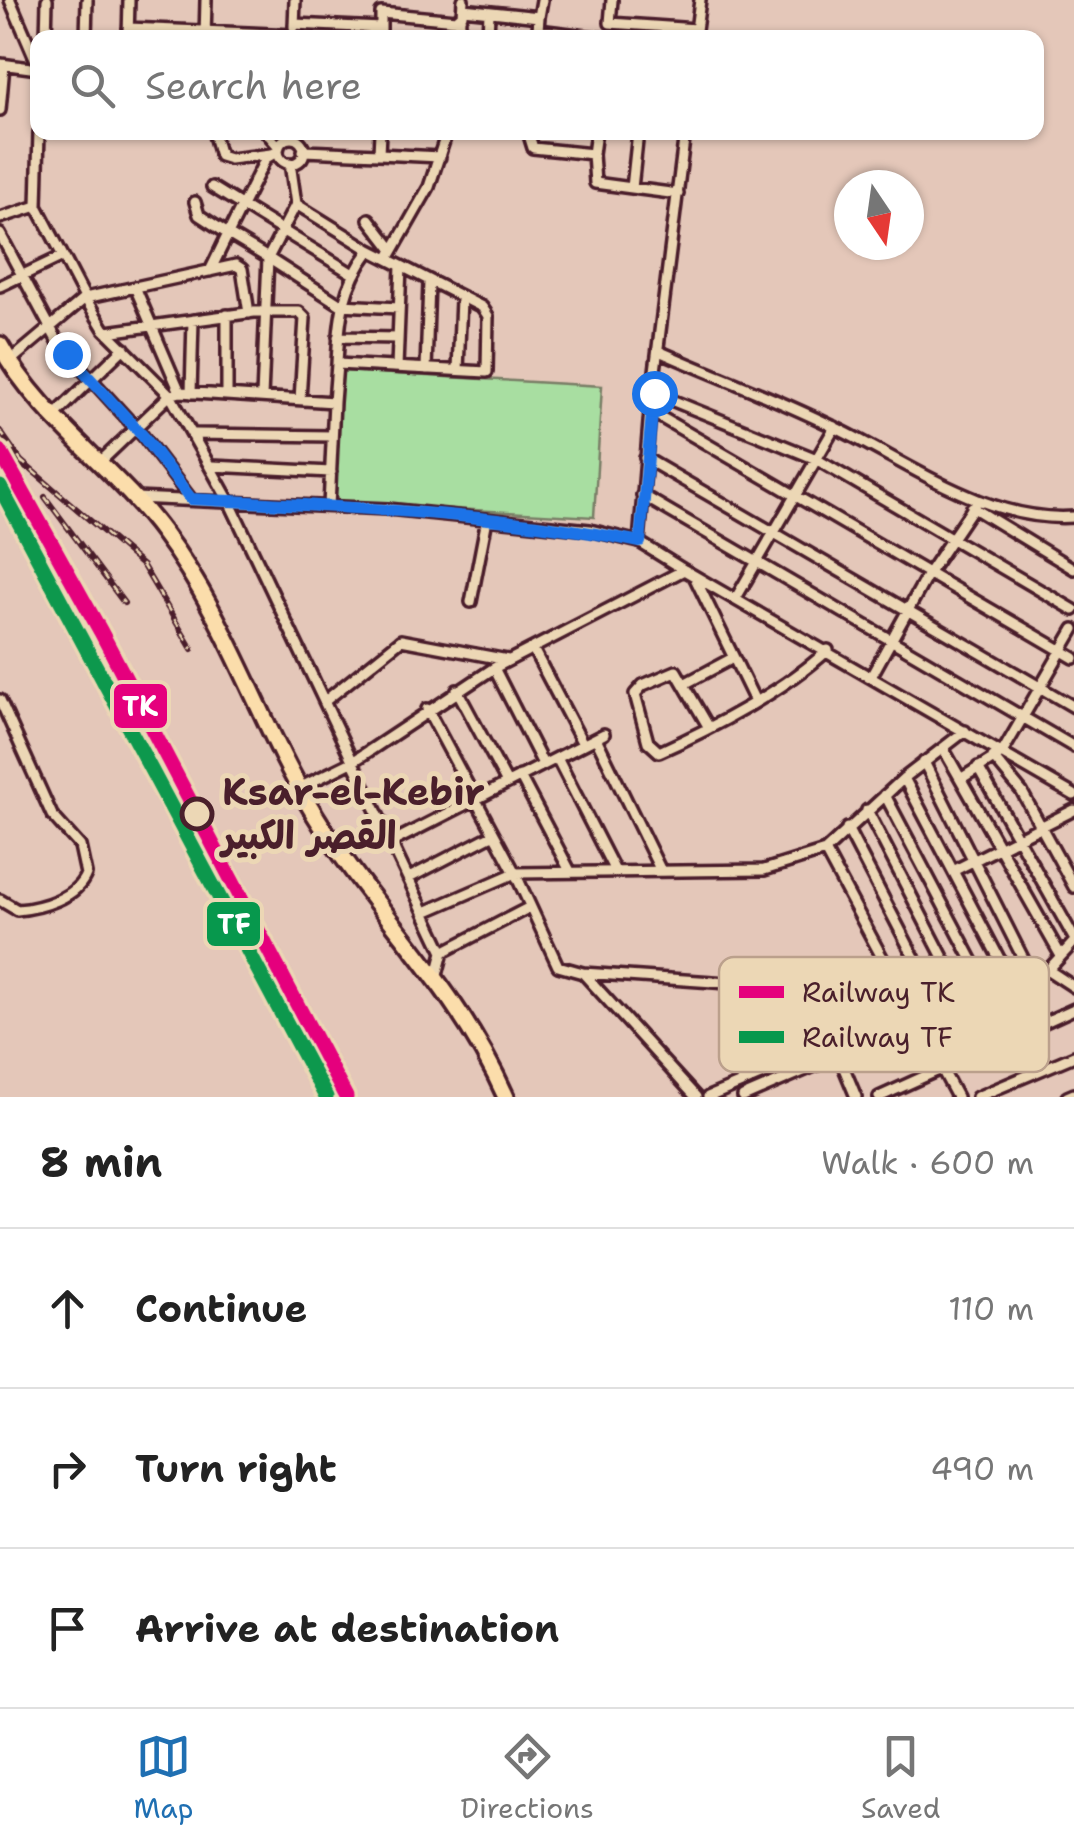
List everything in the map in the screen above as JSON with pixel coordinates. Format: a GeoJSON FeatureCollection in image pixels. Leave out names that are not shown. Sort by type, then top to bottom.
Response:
{"type":"FeatureCollection","features":[{"type":"Feature","properties":{"kind":"main road"},"geometry":{"type":"LineString","coordinates":[[0,345],[9,362],[54,416],[134,498],[185,565],[301,787],[334,842],[437,975],[473,1030],[506,1097]]}},
{"type":"Feature","properties":{"kind":"street"},"geometry":{"type":"LineString","coordinates":[[10,0],[30,48]]}},
{"type":"Feature","properties":{"kind":"street"},"geometry":{"type":"LineString","coordinates":[[46,30],[47,0]]}},
{"type":"Feature","properties":{"kind":"street"},"geometry":{"type":"LineString","coordinates":[[86,30],[87,0]]}},
{"type":"Feature","properties":{"kind":"street"},"geometry":{"type":"LineString","coordinates":[[128,30],[129,0]]}},
{"type":"Feature","properties":{"kind":"street"},"geometry":{"type":"LineString","coordinates":[[205,30],[206,0]]}},
{"type":"Feature","properties":{"kind":"street"},"geometry":{"type":"LineString","coordinates":[[294,0],[294,30]]}},
{"type":"Feature","properties":{"kind":"street"},"geometry":{"type":"LineString","coordinates":[[381,30],[384,0]]}},
{"type":"Feature","properties":{"kind":"street"},"geometry":{"type":"LineString","coordinates":[[538,30],[542,0]]}},
{"type":"Feature","properties":{"kind":"street"},"geometry":{"type":"LineString","coordinates":[[608,30],[612,0]]}},
{"type":"Feature","properties":{"kind":"street"},"geometry":{"type":"LineString","coordinates":[[696,30],[700,0]]}},
{"type":"Feature","properties":{"kind":"street"},"geometry":{"type":"LineString","coordinates":[[382,12],[462,9],[540,17]]}},
{"type":"Feature","properties":{"kind":"street"},"geometry":{"type":"LineString","coordinates":[[489,30],[490,12]]}},
{"type":"Feature","properties":{"kind":"street"},"geometry":{"type":"LineString","coordinates":[[610,23],[676,30]]}},
{"type":"Feature","properties":{"kind":"street"},"geometry":{"type":"LineString","coordinates":[[649,30],[650,26]]}},
{"type":"Feature","properties":{"kind":"street"},"geometry":{"type":"LineString","coordinates":[[0,110],[2,64],[30,66]]}},
{"type":"Feature","properties":{"kind":"street"},"geometry":{"type":"LineString","coordinates":[[40,140],[37,206],[85,298],[108,332],[175,394]]}},
{"type":"Feature","properties":{"kind":"street"},"geometry":{"type":"LineString","coordinates":[[215,140],[220,156],[230,159],[276,151]]}},
{"type":"Feature","properties":{"kind":"street"},"geometry":{"type":"LineString","coordinates":[[270,140],[280,158],[290,164]]}},
{"type":"Feature","properties":{"kind":"street"},"geometry":{"type":"LineString","coordinates":[[210,272],[241,204],[286,140]]}},
{"type":"Feature","properties":{"kind":"street"},"geometry":{"type":"LineString","coordinates":[[297,140],[303,151]]}},
{"type":"Feature","properties":{"kind":"street"},"geometry":{"type":"LineString","coordinates":[[379,154],[380,140]]}},
{"type":"Feature","properties":{"kind":"street"},"geometry":{"type":"LineString","coordinates":[[390,255],[429,187],[445,140]]}},
{"type":"Feature","properties":{"kind":"street"},"geometry":{"type":"LineString","coordinates":[[530,140],[533,148],[593,154]]}},
{"type":"Feature","properties":{"kind":"street"},"geometry":{"type":"LineString","coordinates":[[595,140],[595,183],[678,194]]}},
{"type":"Feature","properties":{"kind":"street"},"geometry":{"type":"LineString","coordinates":[[632,188],[637,140]]}},
{"type":"Feature","properties":{"kind":"street"},"geometry":{"type":"LineString","coordinates":[[640,542],[650,411],[684,140]]}},
{"type":"Feature","properties":{"kind":"street"},"geometry":{"type":"LineString","coordinates":[[290,164],[298,161],[303,151]]}},
{"type":"Feature","properties":{"kind":"street"},"geometry":{"type":"LineString","coordinates":[[303,151],[440,157]]}},
{"type":"Feature","properties":{"kind":"street"},"geometry":{"type":"LineString","coordinates":[[262,398],[268,258],[296,204],[290,164]]}},
{"type":"Feature","properties":{"kind":"street"},"geometry":{"type":"LineString","coordinates":[[212,187],[353,274]]}},
{"type":"Feature","properties":{"kind":"street"},"geometry":{"type":"LineString","coordinates":[[195,202],[199,216],[340,306],[400,308]]}},
{"type":"Feature","properties":{"kind":"street"},"geometry":{"type":"LineString","coordinates":[[296,204],[370,250],[390,255]]}},
{"type":"Feature","properties":{"kind":"street"},"geometry":{"type":"LineString","coordinates":[[0,218],[37,206]]}},
{"type":"Feature","properties":{"kind":"street"},"geometry":{"type":"LineString","coordinates":[[337,364],[486,372],[486,312],[401,266],[369,220]]}},
{"type":"Feature","properties":{"kind":"street"},"geometry":{"type":"LineString","coordinates":[[0,234],[50,330],[135,427],[191,499]]}},
{"type":"Feature","properties":{"kind":"street"},"geometry":{"type":"LineString","coordinates":[[329,506],[340,306],[353,274],[370,250]]}},
{"type":"Feature","properties":{"kind":"street"},"geometry":{"type":"LineString","coordinates":[[0,286],[63,256]]}},
{"type":"Feature","properties":{"kind":"street"},"geometry":{"type":"LineString","coordinates":[[9,362],[85,298],[236,265],[242,268],[249,313]]}},
{"type":"Feature","properties":{"kind":"street"},"geometry":{"type":"LineString","coordinates":[[396,367],[401,266]]}},
{"type":"Feature","properties":{"kind":"street"},"geometry":{"type":"LineString","coordinates":[[426,368],[429,282]]}},
{"type":"Feature","properties":{"kind":"street"},"geometry":{"type":"LineString","coordinates":[[135,286],[175,394],[230,501],[425,912],[442,952],[437,975]]}},
{"type":"Feature","properties":{"kind":"street"},"geometry":{"type":"LineString","coordinates":[[458,370],[461,299]]}},
{"type":"Feature","properties":{"kind":"street"},"geometry":{"type":"LineString","coordinates":[[108,332],[249,313],[299,312],[305,316],[300,400]]}},
{"type":"Feature","properties":{"kind":"street"},"geometry":{"type":"LineString","coordinates":[[227,395],[228,316]]}},
{"type":"Feature","properties":{"kind":"street"},"geometry":{"type":"LineString","coordinates":[[192,392],[193,320]]}},
{"type":"Feature","properties":{"kind":"street"},"geometry":{"type":"LineString","coordinates":[[338,337],[398,338]]}},
{"type":"Feature","properties":{"kind":"street"},"geometry":{"type":"LineString","coordinates":[[54,416],[124,348]]}},
{"type":"Feature","properties":{"kind":"street"},"geometry":{"type":"LineString","coordinates":[[660,352],[835,427],[975,503],[1074,569]]}},
{"type":"Feature","properties":{"kind":"street"},"geometry":{"type":"LineString","coordinates":[[654,393],[814,458],[1074,610]]}},
{"type":"Feature","properties":{"kind":"street"},"geometry":{"type":"LineString","coordinates":[[100,463],[175,394],[334,402]]}},
{"type":"Feature","properties":{"kind":"street"},"geometry":{"type":"LineString","coordinates":[[650,411],[1074,658]]}},
{"type":"Feature","properties":{"kind":"street"},"geometry":{"type":"LineString","coordinates":[[736,598],[835,427]]}},
{"type":"Feature","properties":{"kind":"street"},"geometry":{"type":"LineString","coordinates":[[195,434],[332,436]]}},
{"type":"Feature","properties":{"kind":"street"},"geometry":{"type":"LineString","coordinates":[[646,458],[1074,707]]}},
{"type":"Feature","properties":{"kind":"street"},"geometry":{"type":"LineString","coordinates":[[212,466],[330,472]]}},
{"type":"Feature","properties":{"kind":"street"},"geometry":{"type":"LineString","coordinates":[[642,495],[1074,746]]}},
{"type":"Feature","properties":{"kind":"street"},"geometry":{"type":"LineString","coordinates":[[134,498],[329,506],[487,518],[590,530],[640,542],[966,731],[997,755],[1074,795]]}},
{"type":"Feature","properties":{"kind":"street"},"geometry":{"type":"LineString","coordinates":[[975,503],[1021,514],[1068,517],[1074,526]]}},
{"type":"Feature","properties":{"kind":"street"},"geometry":{"type":"LineString","coordinates":[[872,676],[928,574],[975,503]]}},
{"type":"Feature","properties":{"kind":"street"},"geometry":{"type":"LineString","coordinates":[[472,602],[487,518]]}},
{"type":"Feature","properties":{"kind":"street"},"geometry":{"type":"LineString","coordinates":[[301,787],[354,761],[494,668],[689,572]]}},
{"type":"Feature","properties":{"kind":"street"},"geometry":{"type":"LineString","coordinates":[[689,572],[754,699]]}},
{"type":"Feature","properties":{"kind":"street"},"geometry":{"type":"LineString","coordinates":[[962,778],[997,755],[1074,628]]}},
{"type":"Feature","properties":{"kind":"street"},"geometry":{"type":"LineString","coordinates":[[325,701],[400,640],[510,661]]}},
{"type":"Feature","properties":{"kind":"street"},"geometry":{"type":"LineString","coordinates":[[534,649],[583,744]]}},
{"type":"Feature","properties":{"kind":"street"},"geometry":{"type":"LineString","coordinates":[[708,726],[679,672],[671,671],[637,689],[634,700],[648,742],[659,752],[708,726],[807,670],[828,650]]}},
{"type":"Feature","properties":{"kind":"street"},"geometry":{"type":"LineString","coordinates":[[686,682],[731,658]]}},
{"type":"Feature","properties":{"kind":"street"},"geometry":{"type":"LineString","coordinates":[[494,668],[544,764]]}},
{"type":"Feature","properties":{"kind":"street"},"geometry":{"type":"LineString","coordinates":[[457,690],[508,783]]}},
{"type":"Feature","properties":{"kind":"street"},"geometry":{"type":"LineString","coordinates":[[0,700],[52,815],[80,846],[86,874],[79,887],[37,907],[17,910],[0,900]]}},
{"type":"Feature","properties":{"kind":"street"},"geometry":{"type":"LineString","coordinates":[[428,709],[515,873],[558,966],[583,973],[719,982]]}},
{"type":"Feature","properties":{"kind":"street"},"geometry":{"type":"LineString","coordinates":[[425,912],[515,873],[764,870],[825,852],[904,778],[966,731]]}},
{"type":"Feature","properties":{"kind":"street"},"geometry":{"type":"LineString","coordinates":[[392,842],[600,736],[662,871]]}},
{"type":"Feature","properties":{"kind":"street"},"geometry":{"type":"LineString","coordinates":[[943,748],[1061,956]]}},
{"type":"Feature","properties":{"kind":"street"},"geometry":{"type":"LineString","coordinates":[[997,755],[1074,887]]}},
{"type":"Feature","properties":{"kind":"street"},"geometry":{"type":"LineString","coordinates":[[557,758],[615,872]]}},
{"type":"Feature","properties":{"kind":"street"},"geometry":{"type":"LineString","coordinates":[[924,762],[1023,957]]}},
{"type":"Feature","properties":{"kind":"street"},"geometry":{"type":"LineString","coordinates":[[978,767],[1074,940],[1049,969]]}},
{"type":"Feature","properties":{"kind":"street"},"geometry":{"type":"LineString","coordinates":[[520,776],[570,871]]}},
{"type":"Feature","properties":{"kind":"street"},"geometry":{"type":"LineString","coordinates":[[904,778],[998,957]]}},
{"type":"Feature","properties":{"kind":"street"},"geometry":{"type":"LineString","coordinates":[[886,795],[971,957]]}},
{"type":"Feature","properties":{"kind":"street"},"geometry":{"type":"LineString","coordinates":[[867,810],[943,957]]}},
{"type":"Feature","properties":{"kind":"street"},"geometry":{"type":"LineString","coordinates":[[952,872],[1074,810]]}},
{"type":"Feature","properties":{"kind":"street"},"geometry":{"type":"LineString","coordinates":[[847,828],[913,957]]}},
{"type":"Feature","properties":{"kind":"street"},"geometry":{"type":"LineString","coordinates":[[409,878],[494,834]]}},
{"type":"Feature","properties":{"kind":"street"},"geometry":{"type":"LineString","coordinates":[[825,852],[881,957]]}},
{"type":"Feature","properties":{"kind":"street"},"geometry":{"type":"LineString","coordinates":[[442,952],[530,907]]}},
{"type":"Feature","properties":{"kind":"street"},"geometry":{"type":"LineString","coordinates":[[1049,971],[1074,987]]}},
{"type":"Feature","properties":{"kind":"street"},"geometry":{"type":"LineString","coordinates":[[583,973],[696,1097]]}},
{"type":"Feature","properties":{"kind":"street"},"geometry":{"type":"LineString","coordinates":[[1049,1021],[1074,1009]]}},
{"type":"Feature","properties":{"kind":"street"},"geometry":{"type":"LineString","coordinates":[[1049,1067],[1074,1056]]}},
{"type":"Feature","properties":{"kind":"street"},"geometry":{"type":"LineString","coordinates":[[708,1097],[774,1072]]}},
{"type":"Feature","properties":{"kind":"street"},"geometry":{"type":"LineString","coordinates":[[742,1097],[801,1072]]}},
{"type":"Feature","properties":{"kind":"street"},"geometry":{"type":"LineString","coordinates":[[846,1072],[856,1097]]}},
{"type":"Feature","properties":{"kind":"street"},"geometry":{"type":"LineString","coordinates":[[879,1097],[939,1072]]}},
{"type":"Feature","properties":{"kind":"street"},"geometry":{"type":"LineString","coordinates":[[945,1072],[957,1097]]}},
{"type":"Feature","properties":{"kind":"street"},"geometry":{"type":"LineString","coordinates":[[978,1097],[1037,1072]]}},
{"type":"Feature","properties":{"kind":"street"},"geometry":{"type":"LineString","coordinates":[[1067,1097],[1074,1094]]}},
{"type":"Feature","properties":{"kind":"green space"},"geometry":{"type":"Polygon","coordinates":[[[342,371],[602,386],[594,517],[334,502],[342,371]]]}},
{"type":"Feature","properties":{"kind":"railway"},"geometry":{"type":"LineString","coordinates":[[0,431],[26,468]]}},
{"type":"Feature","properties":{"kind":"railway"},"geometry":{"type":"LineString","coordinates":[[20,460],[143,566],[192,649]]}},
{"type":"Feature","properties":{"kind":"railway"},"geometry":{"type":"LineString","coordinates":[[45,497],[124,603]]}},
{"type":"Feature","properties":{"kind":"rail line","name":"TK"},"geometry":{"type":"LineString","coordinates":[[0,451],[101,632],[346,1097]]}},
{"type":"Feature","properties":{"kind":"rail line","name":"TF"},"geometry":{"type":"LineString","coordinates":[[0,487],[326,1097]]}},
{"type":"Feature","properties":{"kind":"place","name":"Ksar-el-Kebir القصر الكبير"},"geometry":{"type":"Point","coordinates":[197,814]}},
{"type":"Feature","properties":{"kind":"route"},"geometry":{"type":"LineString","coordinates":[[67,354],[143,436],[191,499],[388,509],[590,530],[640,542],[654,393]]}}]}
